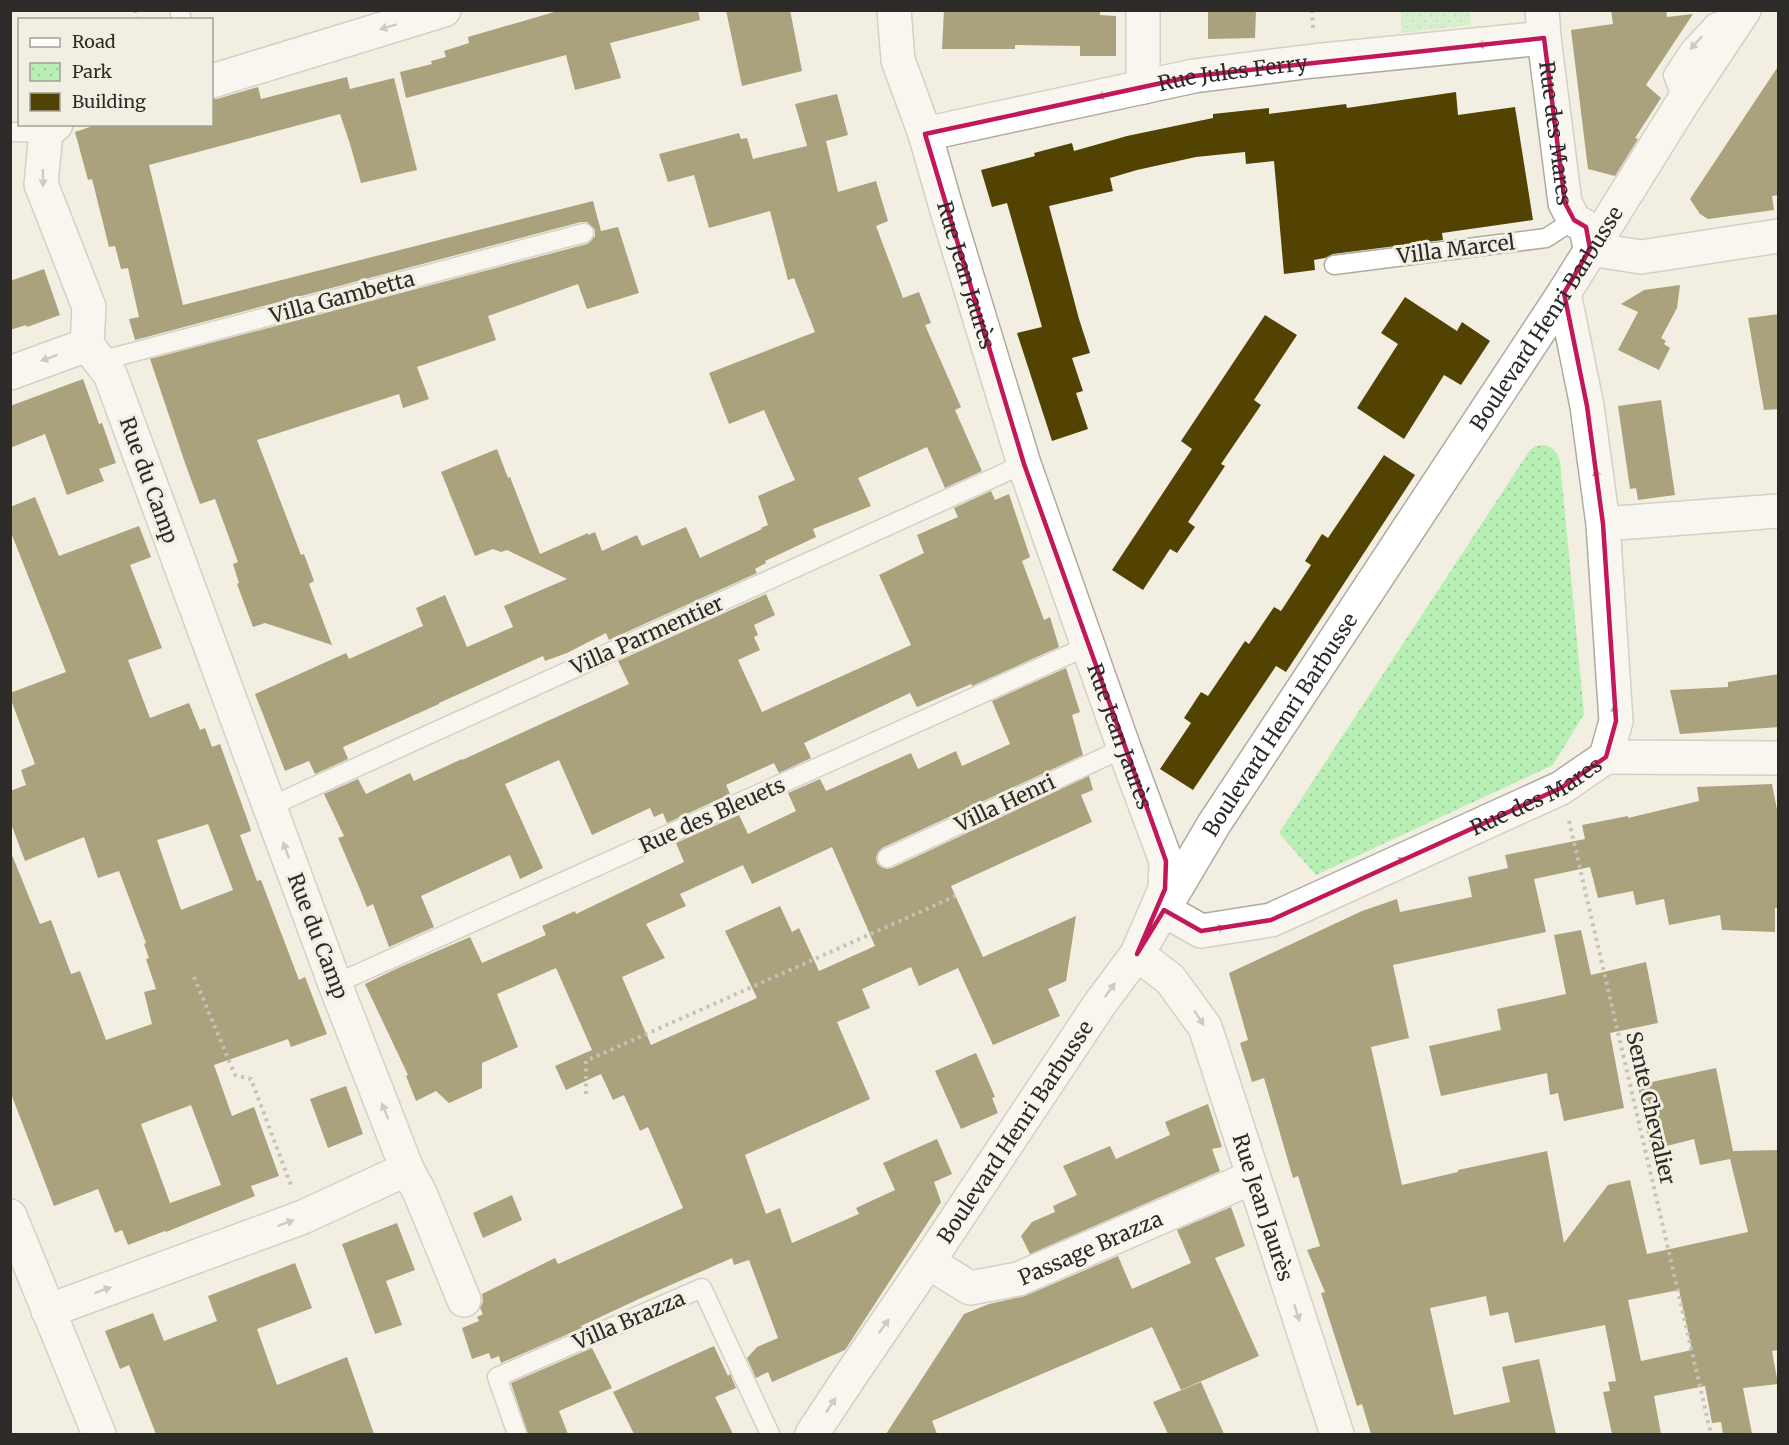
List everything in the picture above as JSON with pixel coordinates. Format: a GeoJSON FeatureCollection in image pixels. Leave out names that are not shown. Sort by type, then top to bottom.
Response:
{"type":"FeatureCollection","features":[{"type":"Feature","properties":{"kind":"street","name":"Rue Jean Jaurès"},"geometry":{"type":"LineString","coordinates":[[894,10],[898,60],[925,134],[1024,464],[1166,861],[1165,889],[1150,963],[1170,979],[1205,1028],[1337,1434]]}},
{"type":"Feature","properties":{"kind":"street"},"geometry":{"type":"LineString","coordinates":[[1143,10],[1143,87]]}},
{"type":"Feature","properties":{"kind":"street","name":"Boulevard Henri Barbusse"},"geometry":{"type":"LineString","coordinates":[[812,1434],[1099,1005],[1150,963],[1164,910],[1214,824],[1564,293],[1683,102],[1744,11]]}},
{"type":"Feature","properties":{"kind":"street"},"geometry":{"type":"LineString","coordinates":[[213,81],[435,12]]}},
{"type":"Feature","properties":{"kind":"street","name":"Rue Jules Ferry"},"geometry":{"type":"LineString","coordinates":[[925,134],[1194,75],[1313,61],[1543,24]]}},
{"type":"Feature","properties":{"kind":"street","name":"Rue des Mares"},"geometry":{"type":"LineString","coordinates":[[1543,24],[1565,203],[1574,220],[1586,227],[1590,249]]}},
{"type":"Feature","properties":{"kind":"street"},"geometry":{"type":"LineString","coordinates":[[10,372],[94,352],[89,307],[41,183],[51,129]]}},
{"type":"Feature","properties":{"kind":"street"},"geometry":{"type":"LineString","coordinates":[[1590,249],[1641,257],[1779,236]]}},
{"type":"Feature","properties":{"kind":"street","name":"Rue des Mares"},"geometry":{"type":"LineString","coordinates":[[1164,910],[1202,931],[1271,920],[1562,788],[1606,757],[1616,721],[1604,524],[1587,406],[1564,293]]}},
{"type":"Feature","properties":{"kind":"street","name":"Rue du Camp"},"geometry":{"type":"LineString","coordinates":[[94,352],[110,374],[335,984],[407,1169],[420,1193],[464,1300]]}},
{"type":"Feature","properties":{"kind":"street"},"geometry":{"type":"LineString","coordinates":[[1604,524],[1779,511]]}},
{"type":"Feature","properties":{"kind":"street"},"geometry":{"type":"LineString","coordinates":[[1606,757],[1779,758]]}},
{"type":"Feature","properties":{"kind":"street"},"geometry":{"type":"LineString","coordinates":[[48,1311],[303,1217],[407,1169]]}},
{"type":"Feature","properties":{"kind":"street","name":"Passage Brazza"},"geometry":{"type":"LineString","coordinates":[[928,1262],[970,1288],[1018,1279],[1253,1177]]}},
{"type":"Feature","properties":{"kind":"street"},"geometry":{"type":"LineString","coordinates":[[10,1216],[99,1434]]}},
{"type":"Feature","properties":{"kind":"lane"},"geometry":{"type":"LineString","coordinates":[[10,132],[51,129]]}},
{"type":"Feature","properties":{"kind":"lane","name":"Villa Marcel"},"geometry":{"type":"LineString","coordinates":[[1334,265],[1546,238],[1574,220]]}},
{"type":"Feature","properties":{"kind":"lane","name":"Villa Gambetta"},"geometry":{"type":"LineString","coordinates":[[94,352],[584,233]]}},
{"type":"Feature","properties":{"kind":"lane","name":"Villa Parmentier"},"geometry":{"type":"LineString","coordinates":[[270,807],[1024,464]]}},
{"type":"Feature","properties":{"kind":"lane","name":"Rue des Bleuets"},"geometry":{"type":"LineString","coordinates":[[335,984],[1088,646]]}},
{"type":"Feature","properties":{"kind":"lane","name":"Villa Henri"},"geometry":{"type":"LineString","coordinates":[[887,858],[1124,748]]}},
{"type":"Feature","properties":{"kind":"lane","name":"Villa Brazza"},"geometry":{"type":"LineString","coordinates":[[517,1434],[497,1377],[702,1288],[770,1434]]}},
{"type":"Feature","properties":{"kind":"path","name":"Sente Chevalier"},"geometry":{"type":"LineString","coordinates":[[1562,788],[1711,1434]]}},
{"type":"Feature","properties":{"kind":"path"},"geometry":{"type":"LineString","coordinates":[[586,1094],[586,1060],[958,895]]}},
{"type":"Feature","properties":{"kind":"path"},"geometry":{"type":"LineString","coordinates":[[194,977],[234,1076],[250,1079],[303,1217]]}},
{"type":"Feature","properties":{"kind":"highlighted area"},"geometry":{"type":"Polygon","coordinates":[[[1544,38],[1565,203],[1574,220],[1586,227],[1590,249],[1564,293],[1587,406],[1603,524],[1616,721],[1606,757],[1561,788],[1271,920],[1201,931],[1164,910],[1137,954],[1165,889],[1166,861],[1024,464],[925,134],[1194,76],[1544,38]]]}},
{"type":"Feature","properties":{"kind":"green space"},"geometry":{"type":"Polygon","coordinates":[[[1401,11],[1470,11],[1471,25],[1401,33],[1401,11]]]}},
{"type":"Feature","properties":{"kind":"green space"},"geometry":{"type":"Polygon","coordinates":[[[1545,445],[1558,455],[1560,461],[1584,714],[1553,765],[1316,875],[1279,833],[1530,450],[1536,446],[1545,445]]]}},
{"type":"Feature","properties":{"kind":"building"},"geometry":{"type":"Polygon","coordinates":[[[561,10],[698,10],[700,20],[610,43],[621,78],[575,90],[566,55],[406,98],[400,72],[432,64],[431,61],[446,57],[444,51],[469,43],[468,37],[561,10]]]}},
{"type":"Feature","properties":{"kind":"building"},"geometry":{"type":"Polygon","coordinates":[[[726,10],[790,10],[802,71],[742,86],[726,10]]]}},
{"type":"Feature","properties":{"kind":"building"},"geometry":{"type":"Polygon","coordinates":[[[944,10],[1100,10],[1100,15],[1116,16],[1116,56],[1080,56],[1080,46],[1015,45],[1015,49],[942,49],[944,10]]]}},
{"type":"Feature","properties":{"kind":"building"},"geometry":{"type":"Polygon","coordinates":[[[1208,10],[1256,10],[1255,38],[1208,39],[1208,10]]]}},
{"type":"Feature","properties":{"kind":"building"},"geometry":{"type":"Polygon","coordinates":[[[1611,10],[1666,10],[1667,17],[1693,14],[1646,85],[1661,98],[1635,138],[1638,139],[1615,176],[1588,169],[1571,30],[1613,24],[1611,10]]]}},
{"type":"Feature","properties":{"kind":"building"},"geometry":{"type":"Polygon","coordinates":[[[1779,65],[1779,195],[1772,196],[1774,210],[1708,219],[1700,214],[1690,199],[1779,65]]]}},
{"type":"Feature","properties":{"kind":"building"},"geometry":{"type":"Polygon","coordinates":[[[347,77],[350,89],[394,78],[417,170],[361,183],[340,114],[149,165],[183,305],[593,201],[601,231],[618,227],[639,293],[587,309],[578,284],[488,316],[496,340],[417,367],[429,399],[403,408],[399,394],[257,440],[301,555],[304,554],[314,581],[309,584],[332,645],[265,623],[253,627],[237,584],[239,583],[233,564],[238,562],[215,499],[200,504],[150,359],[587,244],[595,236],[595,230],[587,222],[581,222],[135,340],[129,319],[139,317],[128,268],[121,269],[115,246],[109,247],[92,179],[88,180],[75,132],[93,126],[213,126],[213,99],[258,87],[261,99],[347,77]]]}},
{"type":"Feature","properties":{"kind":"building"},"geometry":{"type":"Polygon","coordinates":[[[1456,92],[1458,115],[1515,107],[1533,220],[1442,233],[1443,240],[1333,254],[1314,260],[1315,270],[1284,274],[1274,161],[1246,164],[1245,152],[1196,157],[1137,170],[1110,178],[1113,191],[1049,206],[1090,353],[1072,358],[1083,391],[1076,393],[1088,429],[1052,441],[1017,333],[1042,327],[1007,203],[992,207],[981,170],[1035,156],[1034,153],[1072,143],[1074,151],[1127,136],[1213,118],[1213,114],[1269,108],[1269,114],[1346,104],[1347,108],[1456,92]]]}},
{"type":"Feature","properties":{"kind":"building"},"geometry":{"type":"Polygon","coordinates":[[[837,94],[848,135],[826,141],[838,192],[876,181],[888,221],[876,226],[903,298],[919,292],[931,323],[925,325],[961,407],[955,410],[982,471],[945,488],[927,447],[858,478],[871,506],[813,529],[816,537],[765,561],[766,563],[755,569],[757,573],[609,640],[606,633],[567,653],[545,661],[543,656],[439,703],[343,747],[348,759],[315,774],[309,761],[285,771],[255,694],[346,653],[349,659],[423,626],[416,608],[445,595],[467,647],[513,627],[504,606],[567,579],[507,550],[501,552],[493,549],[475,556],[441,472],[497,449],[540,554],[588,533],[588,535],[595,532],[602,551],[637,535],[642,546],[686,527],[700,558],[768,525],[758,496],[795,480],[764,410],[729,424],[709,373],[815,332],[794,278],[788,280],[770,211],[709,228],[694,175],[668,182],[659,154],[739,133],[741,139],[747,138],[753,159],[807,146],[795,104],[837,94]]]}},
{"type":"Feature","properties":{"kind":"building"},"geometry":{"type":"Polygon","coordinates":[[[44,269],[60,315],[27,327],[26,325],[10,330],[10,281],[44,269]]]}},
{"type":"Feature","properties":{"kind":"building"},"geometry":{"type":"Polygon","coordinates":[[[1680,285],[1677,308],[1661,338],[1670,348],[1659,370],[1618,350],[1638,312],[1621,304],[1644,290],[1680,285]]]}},
{"type":"Feature","properties":{"kind":"building"},"geometry":{"type":"Polygon","coordinates":[[[1405,297],[1457,331],[1462,322],[1490,341],[1461,385],[1444,375],[1404,439],[1357,408],[1398,344],[1381,333],[1405,297]]]}},
{"type":"Feature","properties":{"kind":"building"},"geometry":{"type":"Polygon","coordinates":[[[1779,314],[1779,409],[1764,410],[1748,318],[1779,314]]]}},
{"type":"Feature","properties":{"kind":"building"},"geometry":{"type":"Polygon","coordinates":[[[1265,315],[1297,335],[1254,400],[1261,405],[1221,464],[1225,466],[1188,522],[1195,527],[1177,553],[1170,549],[1143,590],[1112,570],[1192,449],[1181,441],[1265,315]]]}},
{"type":"Feature","properties":{"kind":"building"},"geometry":{"type":"Polygon","coordinates":[[[83,379],[116,463],[99,469],[104,481],[67,495],[45,434],[10,448],[10,406],[83,379]]]}},
{"type":"Feature","properties":{"kind":"building"},"geometry":{"type":"Polygon","coordinates":[[[1661,400],[1675,495],[1638,500],[1636,488],[1630,489],[1618,406],[1661,400]]]}},
{"type":"Feature","properties":{"kind":"building"},"geometry":{"type":"Polygon","coordinates":[[[1384,455],[1415,475],[1286,672],[1276,666],[1193,790],[1160,769],[1191,723],[1184,718],[1201,692],[1208,696],[1245,641],[1249,644],[1274,607],[1281,611],[1311,565],[1305,561],[1322,534],[1328,538],[1384,455]]]}},
{"type":"Feature","properties":{"kind":"building"},"geometry":{"type":"Polygon","coordinates":[[[991,491],[995,500],[1009,494],[1030,557],[1022,561],[1044,620],[1050,617],[1059,647],[972,686],[971,684],[917,707],[910,693],[804,743],[811,758],[779,773],[774,763],[726,785],[730,794],[667,823],[663,813],[654,817],[650,808],[592,835],[559,760],[505,784],[543,868],[520,879],[510,855],[421,896],[434,927],[389,947],[373,904],[367,907],[338,838],[344,836],[324,794],[358,779],[366,794],[410,773],[414,781],[462,760],[629,684],[618,661],[766,594],[775,615],[754,625],[758,635],[754,637],[760,650],[738,660],[762,712],[911,645],[879,575],[924,553],[917,535],[958,517],[954,508],[991,491]]]}},
{"type":"Feature","properties":{"kind":"building"},"geometry":{"type":"Polygon","coordinates":[[[35,497],[59,556],[139,526],[151,557],[130,565],[162,648],[128,660],[150,718],[189,703],[200,730],[205,728],[212,747],[220,744],[251,831],[240,835],[257,881],[261,880],[299,980],[305,977],[327,1034],[291,1047],[288,1039],[214,1065],[232,1116],[254,1107],[279,1176],[251,1186],[255,1196],[128,1245],[122,1230],[115,1233],[98,1189],[54,1206],[10,1091],[10,855],[12,855],[40,924],[51,920],[71,974],[80,971],[106,1040],[152,1024],[144,992],[156,989],[146,959],[149,958],[144,944],[146,943],[119,871],[98,878],[84,837],[25,861],[10,821],[10,791],[26,785],[21,770],[35,764],[10,693],[66,672],[10,530],[10,507],[35,497]],[[208,824],[157,840],[181,910],[233,890],[208,824]],[[191,1105],[141,1124],[170,1203],[221,1185],[191,1105]]]}},
{"type":"Feature","properties":{"kind":"building"},"geometry":{"type":"Polygon","coordinates":[[[1066,668],[1080,712],[1072,715],[1083,755],[882,848],[876,858],[877,863],[887,869],[892,868],[1089,776],[1093,790],[1081,795],[1092,822],[951,886],[983,957],[1076,916],[1066,981],[1048,989],[1060,1016],[993,1045],[958,968],[919,986],[911,967],[862,989],[870,1008],[837,1022],[870,1099],[745,1155],[766,1214],[780,1208],[792,1243],[859,1214],[856,1208],[895,1190],[883,1163],[937,1139],[952,1174],[934,1182],[941,1202],[845,1350],[772,1382],[768,1372],[756,1378],[747,1358],[757,1347],[778,1338],[749,1260],[734,1265],[732,1258],[501,1363],[499,1356],[491,1359],[489,1353],[472,1359],[462,1328],[479,1321],[477,1317],[483,1314],[480,1308],[483,1302],[482,1294],[555,1258],[558,1264],[683,1208],[648,1127],[640,1131],[624,1095],[613,1100],[601,1074],[566,1090],[555,1066],[592,1050],[556,968],[497,994],[518,1047],[482,1063],[482,1088],[449,1103],[436,1091],[416,1101],[406,1076],[408,1075],[365,984],[470,937],[482,963],[546,935],[542,926],[575,911],[576,914],[684,862],[676,843],[739,815],[748,834],[796,811],[788,793],[820,779],[826,791],[911,753],[918,769],[956,751],[962,766],[1010,744],[992,701],[1066,668]],[[832,847],[752,884],[743,865],[680,894],[686,906],[646,924],[665,958],[622,977],[651,1045],[757,998],[725,931],[780,906],[792,932],[799,928],[819,971],[875,946],[832,847]]]}},
{"type":"Feature","properties":{"kind":"building"},"geometry":{"type":"Polygon","coordinates":[[[1779,674],[1779,727],[1680,734],[1670,690],[1728,687],[1728,682],[1779,674]]]}},
{"type":"Feature","properties":{"kind":"building"},"geometry":{"type":"Polygon","coordinates":[[[1772,784],[1779,820],[1779,908],[1775,908],[1775,932],[1722,930],[1720,915],[1669,925],[1664,899],[1636,905],[1633,891],[1598,898],[1590,867],[1534,879],[1546,932],[1393,965],[1409,1038],[1371,1047],[1402,1185],[1458,1172],[1458,1170],[1547,1151],[1564,1243],[1608,1185],[1630,1180],[1647,1254],[1748,1232],[1730,1159],[1700,1165],[1694,1139],[1651,1150],[1644,1119],[1638,1085],[1716,1068],[1733,1151],[1779,1150],[1779,1350],[1772,1351],[1778,1384],[1743,1388],[1752,1434],[1723,1434],[1721,1422],[1712,1423],[1705,1386],[1654,1396],[1661,1434],[1612,1434],[1603,1392],[1610,1391],[1608,1382],[1616,1381],[1605,1325],[1515,1343],[1508,1312],[1490,1316],[1486,1296],[1430,1308],[1454,1415],[1510,1402],[1502,1367],[1539,1359],[1556,1434],[1371,1434],[1362,1404],[1357,1406],[1321,1293],[1325,1292],[1307,1250],[1320,1246],[1298,1176],[1293,1178],[1264,1078],[1252,1082],[1240,1043],[1248,1040],[1229,973],[1362,911],[1397,899],[1400,912],[1472,897],[1468,877],[1508,868],[1505,855],[1585,839],[1582,825],[1628,816],[1628,818],[1699,801],[1697,787],[1772,784]],[[1679,1290],[1628,1300],[1641,1361],[1692,1350],[1679,1290]]]}},
{"type":"Feature","properties":{"kind":"building"},"geometry":{"type":"Polygon","coordinates":[[[1581,930],[1591,975],[1646,962],[1658,1023],[1610,1033],[1624,1108],[1564,1121],[1558,1093],[1550,1095],[1547,1073],[1441,1096],[1429,1046],[1501,1030],[1497,1009],[1566,994],[1554,935],[1581,930]]]}},
{"type":"Feature","properties":{"kind":"building"},"geometry":{"type":"Polygon","coordinates":[[[976,1053],[995,1097],[992,1098],[998,1113],[961,1129],[935,1071],[976,1053]]]}},
{"type":"Feature","properties":{"kind":"building"},"geometry":{"type":"Polygon","coordinates":[[[346,1086],[363,1134],[328,1148],[310,1099],[346,1086]]]}},
{"type":"Feature","properties":{"kind":"building"},"geometry":{"type":"Polygon","coordinates":[[[1208,1104],[1222,1147],[1212,1149],[1220,1171],[1030,1254],[1021,1236],[1032,1222],[1055,1212],[1053,1206],[1077,1195],[1063,1166],[1110,1146],[1116,1159],[1170,1135],[1165,1122],[1208,1104]]]}},
{"type":"Feature","properties":{"kind":"building"},"geometry":{"type":"Polygon","coordinates":[[[512,1195],[522,1220],[483,1238],[473,1213],[512,1195]]]}},
{"type":"Feature","properties":{"kind":"building"},"geometry":{"type":"Polygon","coordinates":[[[1231,1207],[1245,1246],[1215,1258],[1259,1356],[1181,1390],[1152,1327],[932,1421],[937,1434],[886,1434],[964,1314],[989,1304],[1025,1296],[1118,1256],[1132,1289],[1191,1263],[1177,1230],[1231,1207]]]}},
{"type":"Feature","properties":{"kind":"building"},"geometry":{"type":"Polygon","coordinates":[[[397,1223],[415,1270],[386,1281],[402,1325],[375,1334],[342,1244],[397,1223]]]}},
{"type":"Feature","properties":{"kind":"building"},"geometry":{"type":"Polygon","coordinates":[[[295,1263],[312,1308],[257,1329],[277,1385],[347,1357],[374,1434],[156,1434],[129,1365],[120,1369],[105,1331],[153,1313],[164,1341],[217,1321],[208,1296],[295,1263]]]}},
{"type":"Feature","properties":{"kind":"building"},"geometry":{"type":"Polygon","coordinates":[[[714,1346],[736,1388],[715,1397],[733,1434],[634,1434],[613,1392],[714,1346]]]}},
{"type":"Feature","properties":{"kind":"building"},"geometry":{"type":"Polygon","coordinates":[[[592,1348],[612,1388],[559,1411],[568,1434],[528,1434],[511,1383],[592,1348]]]}},
{"type":"Feature","properties":{"kind":"building"},"geometry":{"type":"Polygon","coordinates":[[[1201,1382],[1224,1434],[1168,1434],[1153,1402],[1201,1382]]]}}]}
